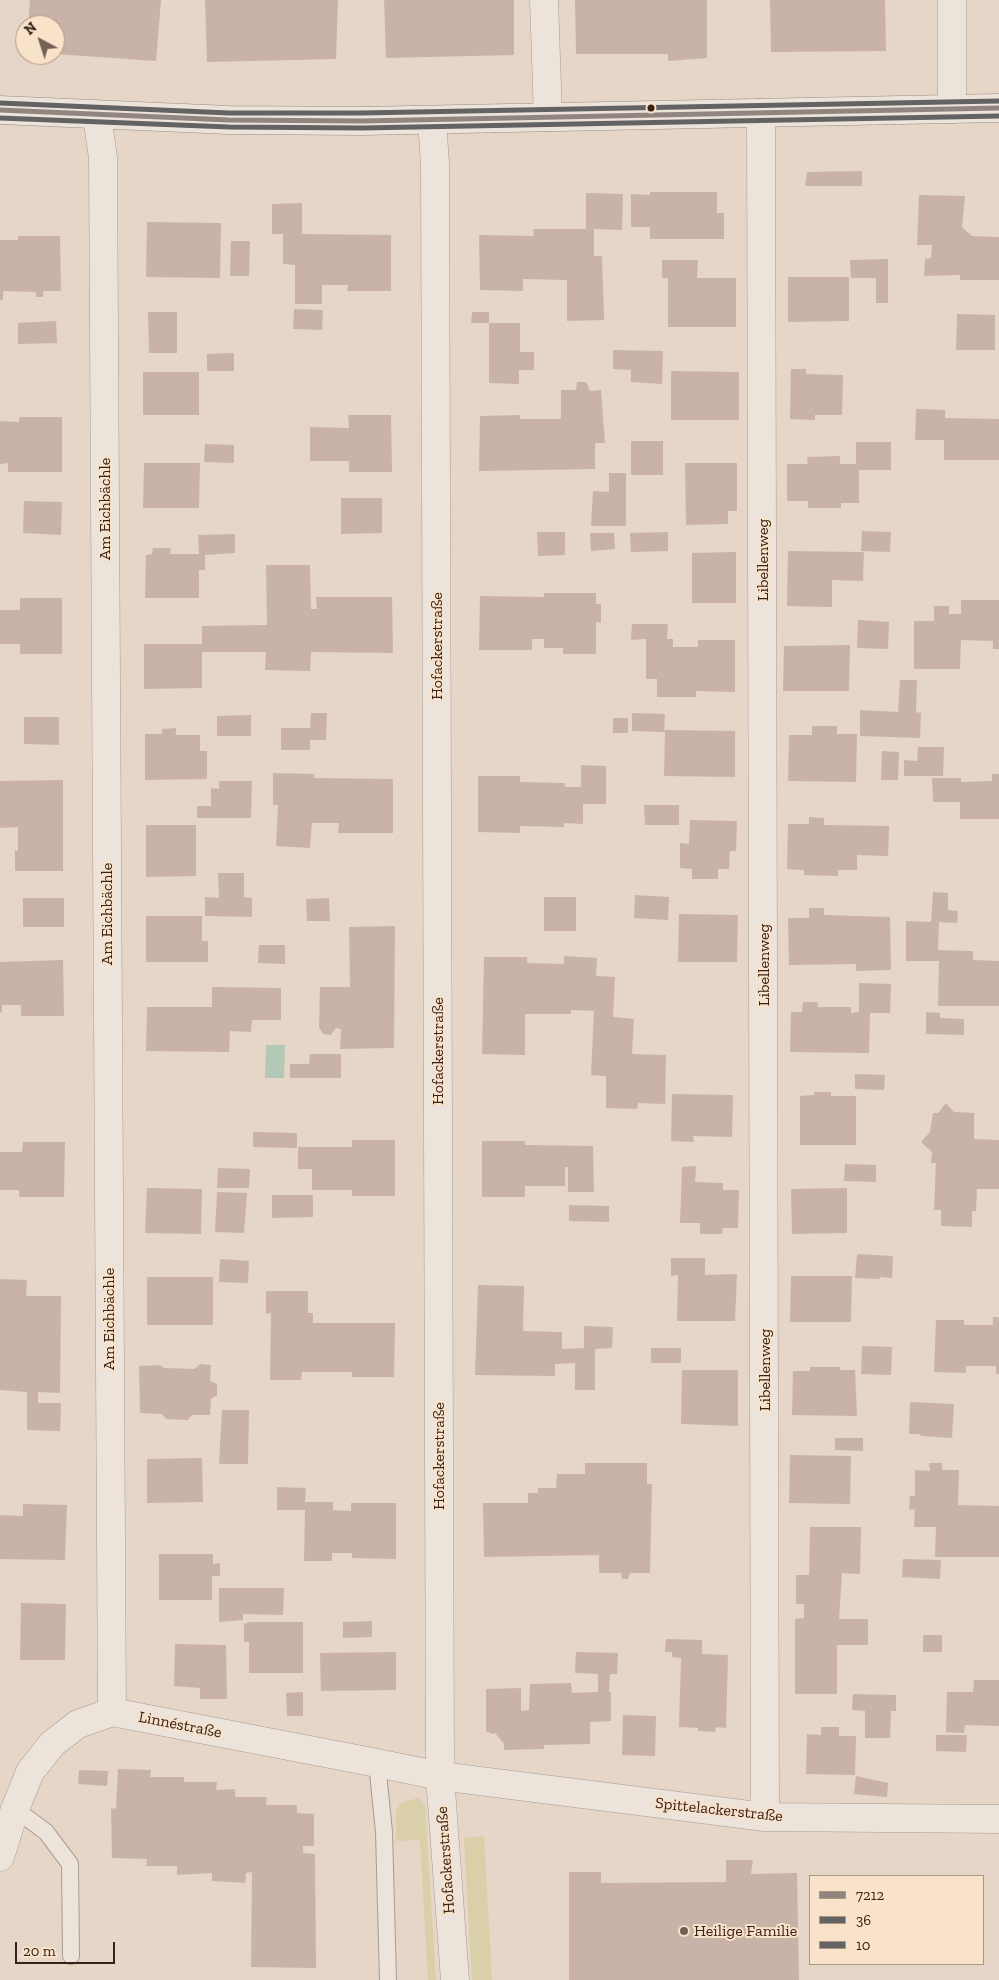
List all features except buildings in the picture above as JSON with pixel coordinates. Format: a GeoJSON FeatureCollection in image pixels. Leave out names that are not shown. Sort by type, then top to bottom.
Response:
{"type":"FeatureCollection","features":[{"type":"Feature","properties":{"kind":"street"},"geometry":{"type":"LineString","coordinates":[[544,0],[548,117]]}},
{"type":"Feature","properties":{"kind":"street"},"geometry":{"type":"LineString","coordinates":[[952,0],[952,109]]}},
{"type":"Feature","properties":{"kind":"street"},"geometry":{"type":"LineString","coordinates":[[0,110],[97,116],[229,120],[432,121],[999,108]]}},
{"type":"Feature","properties":{"kind":"street","name":"Libellenweg"},"geometry":{"type":"LineString","coordinates":[[761,113],[766,1818]]}},
{"type":"Feature","properties":{"kind":"street","name":"Am Eichbächle"},"geometry":{"type":"LineString","coordinates":[[97,116],[103,168],[112,1712]]}},
{"type":"Feature","properties":{"kind":"street","name":"Hofackerstraße"},"geometry":{"type":"LineString","coordinates":[[432,121],[435,162],[440,1776],[455,1980]]}},
{"type":"Feature","properties":{"kind":"street"},"geometry":{"type":"LineString","coordinates":[[0,1857],[15,1808],[30,1772],[52,1744],[78,1724],[112,1712]]}},
{"type":"Feature","properties":{"kind":"street","name":"Linnéstraße"},"geometry":{"type":"LineString","coordinates":[[112,1712],[440,1776]]}},
{"type":"Feature","properties":{"kind":"street","name":"Spittelackerstraße"},"geometry":{"type":"LineString","coordinates":[[440,1776],[766,1818],[999,1819]]}},
{"type":"Feature","properties":{"kind":"lane"},"geometry":{"type":"LineString","coordinates":[[377,1763],[384,1832],[388,1980]]}},
{"type":"Feature","properties":{"kind":"lane"},"geometry":{"type":"LineString","coordinates":[[15,1808],[46,1832],[70,1864],[72,1956]]}},
{"type":"Feature","properties":{"kind":"shaded area"},"geometry":{"type":"Polygon","coordinates":[[[266,1045],[285,1045],[284,1078],[265,1078],[266,1045]]]}},
{"type":"Feature","properties":{"kind":"shaded area"},"geometry":{"type":"Polygon","coordinates":[[[418,1798],[425,1805],[436,1980],[428,1980],[420,1840],[396,1841],[396,1811],[401,1803],[418,1798]]]}},
{"type":"Feature","properties":{"kind":"shaded area"},"geometry":{"type":"Polygon","coordinates":[[[484,1836],[492,1980],[472,1980],[464,1838],[484,1836]]]}},
{"type":"Feature","properties":{"kind":"transit line","name":"10"},"geometry":{"type":"LineString","coordinates":[[0,103],[229,113],[362,113],[999,101]]}},
{"type":"Feature","properties":{"kind":"transit line","name":"7212"},"geometry":{"type":"LineString","coordinates":[[0,110],[229,120],[362,121],[999,108]]}},
{"type":"Feature","properties":{"kind":"transit line","name":"36"},"geometry":{"type":"LineString","coordinates":[[0,118],[229,127],[362,128],[999,116]]}},
{"type":"Feature","properties":{"kind":"place","name":"Heilige Familie"},"geometry":{"type":"Point","coordinates":[684,1931]}}]}
